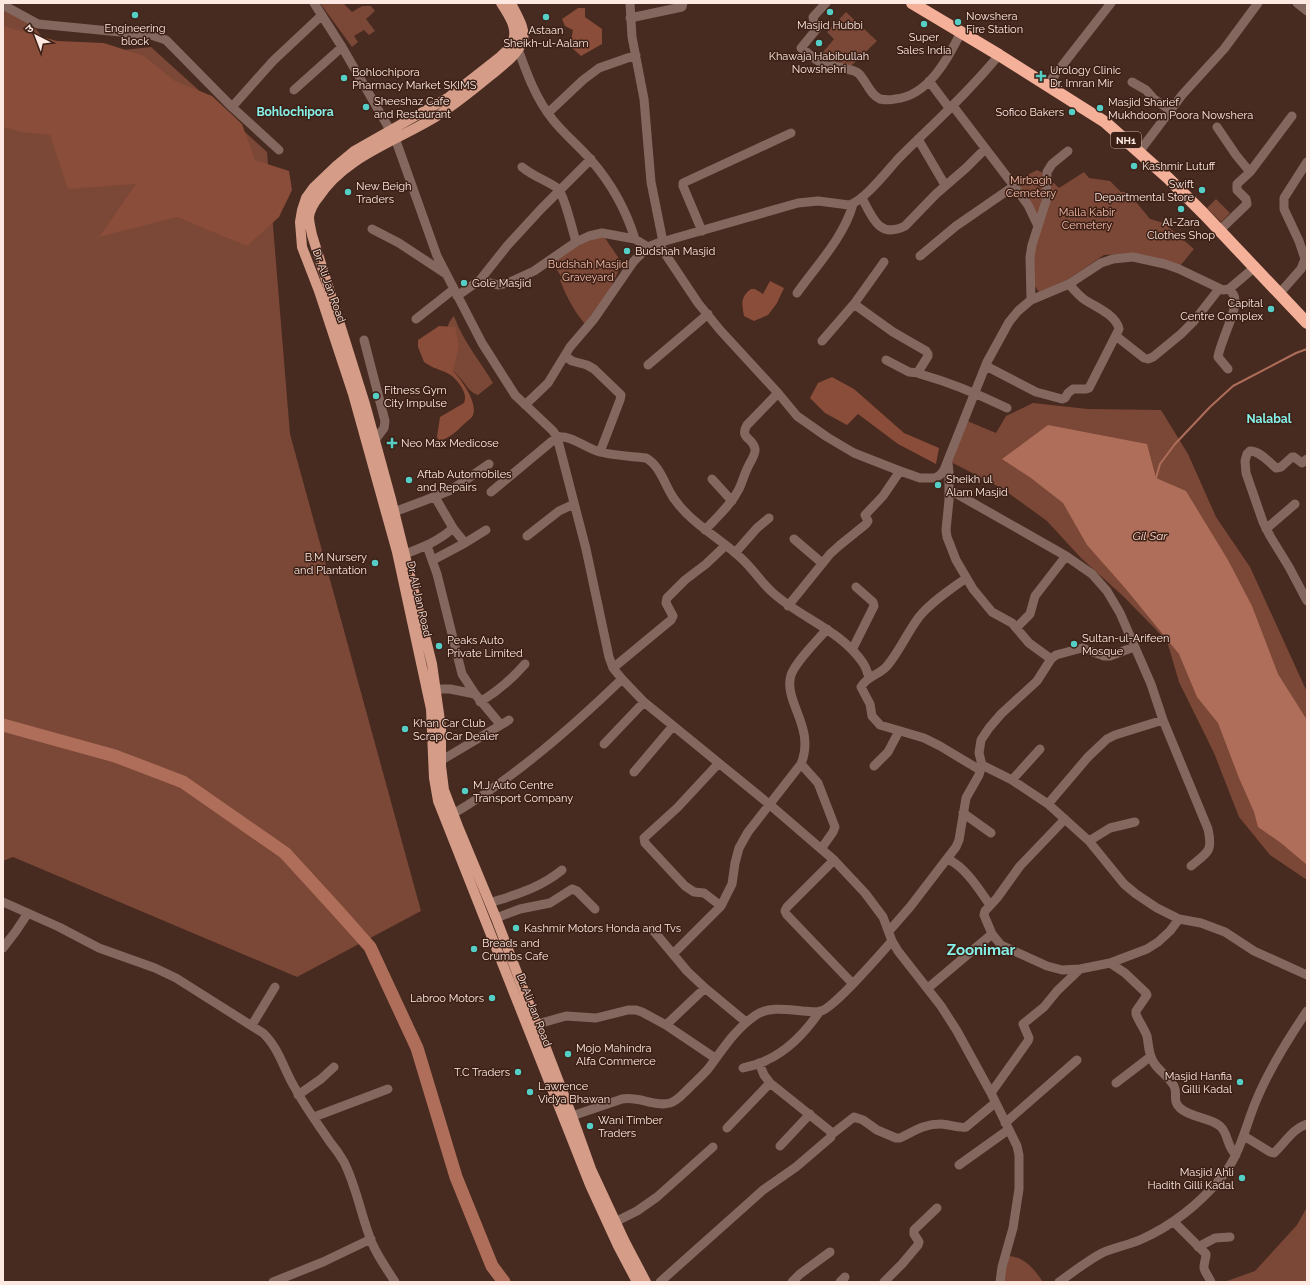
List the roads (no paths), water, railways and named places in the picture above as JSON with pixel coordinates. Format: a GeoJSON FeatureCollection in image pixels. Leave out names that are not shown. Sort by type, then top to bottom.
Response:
{"type":"FeatureCollection","features":[{"type":"Feature","properties":{"kind":"highway","name":"NH1"},"geometry":{"type":"LineString","coordinates":[[912,3],[999,55],[1105,122],[1168,178],[1220,230],[1305,321]]}},
{"type":"Feature","properties":{"kind":"main road","name":"Dr. Ali Jan Road"},"geometry":{"type":"LineString","coordinates":[[502,3],[509,14],[514,28],[512,44],[508,49],[449,97],[363,155],[336,177],[321,192],[313,205],[309,217],[312,235],[375,440],[432,664],[441,728],[444,790],[496,918],[532,1026],[590,1185],[618,1246],[638,1282]]}},
{"type":"Feature","properties":{"kind":"main road","name":"Dr. Ali Jan Road"},"geometry":{"type":"LineString","coordinates":[[511,3],[522,28],[523,39],[518,49],[508,62],[455,104],[436,116],[354,152],[336,166],[314,187],[306,198],[300,222],[302,247],[319,291],[353,394],[397,552],[429,697],[434,778],[438,801],[532,1026],[572,1116],[591,1169],[615,1222],[638,1282]]}},
{"type":"Feature","properties":{"kind":"street"},"geometry":{"type":"LineString","coordinates":[[314,3],[342,47],[393,134],[421,213],[446,274],[482,343],[515,395],[553,431],[556,437],[593,579],[608,657],[613,668],[622,680],[644,702],[834,860],[866,893],[883,917],[892,941],[898,951],[928,988],[957,1030],[991,1093],[1017,1146],[1019,1155],[1018,1188],[1013,1228],[1002,1267],[1000,1282]]}},
{"type":"Feature","properties":{"kind":"street"},"geometry":{"type":"LineString","coordinates":[[630,3],[632,37],[644,99],[651,182],[660,242],[708,314],[740,354],[778,393],[797,416],[827,437],[854,453],[920,478],[935,478],[940,475],[948,463],[974,392],[1009,322],[1018,311],[1031,300],[1069,284],[1086,271],[1101,263],[1113,259],[1133,257],[1147,259],[1179,269],[1219,289],[1229,289],[1255,267]]}},
{"type":"Feature","properties":{"kind":"street"},"geometry":{"type":"LineString","coordinates":[[630,18],[682,7],[683,3]]}},
{"type":"Feature","properties":{"kind":"street"},"geometry":{"type":"LineString","coordinates":[[826,3],[814,17],[814,22],[819,26],[801,48],[820,62],[858,73],[876,96],[880,98],[905,98],[912,95],[929,81],[947,58],[961,32]]}},
{"type":"Feature","properties":{"kind":"street"},"geometry":{"type":"LineString","coordinates":[[1047,85],[1111,3]]}},
{"type":"Feature","properties":{"kind":"street"},"geometry":{"type":"LineString","coordinates":[[1297,3],[1307,12]]}},
{"type":"Feature","properties":{"kind":"street"},"geometry":{"type":"LineString","coordinates":[[3,5],[38,24],[136,33],[160,37],[166,40],[232,107],[279,150]]}},
{"type":"Feature","properties":{"kind":"street"},"geometry":{"type":"LineString","coordinates":[[1139,152],[1182,95],[1224,49],[1253,5]]}},
{"type":"Feature","properties":{"kind":"street"},"geometry":{"type":"LineString","coordinates":[[232,107],[273,61],[322,16]]}},
{"type":"Feature","properties":{"kind":"street"},"geometry":{"type":"LineString","coordinates":[[294,90],[342,47]]}},
{"type":"Feature","properties":{"kind":"street"},"geometry":{"type":"LineString","coordinates":[[518,49],[529,80],[548,113],[563,132],[591,159],[605,178],[621,202],[635,239]]}},
{"type":"Feature","properties":{"kind":"street"},"geometry":{"type":"LineString","coordinates":[[548,113],[582,80],[599,68],[636,55]]}},
{"type":"Feature","properties":{"kind":"street"},"geometry":{"type":"LineString","coordinates":[[525,405],[548,383],[570,347],[601,309],[634,261],[648,247],[660,242],[798,203],[818,201],[849,205],[853,204],[862,198],[918,139],[983,75],[999,55]]}},
{"type":"Feature","properties":{"kind":"street"},"geometry":{"type":"LineString","coordinates":[[929,81],[985,148],[1014,186],[1028,205],[1038,226]]}},
{"type":"Feature","properties":{"kind":"street"},"geometry":{"type":"LineString","coordinates":[[1132,82],[1146,90],[1154,99],[1170,110]]}},
{"type":"Feature","properties":{"kind":"street"},"geometry":{"type":"LineString","coordinates":[[1220,230],[1247,204],[1246,199],[1236,187],[1237,184],[1250,172],[1292,116]]}},
{"type":"Feature","properties":{"kind":"street"},"geometry":{"type":"LineString","coordinates":[[1217,127],[1236,155],[1250,172]]}},
{"type":"Feature","properties":{"kind":"street"},"geometry":{"type":"LineString","coordinates":[[702,231],[683,183],[791,133]]}},
{"type":"Feature","properties":{"kind":"street"},"geometry":{"type":"LineString","coordinates":[[918,139],[945,185]]}},
{"type":"Feature","properties":{"kind":"street"},"geometry":{"type":"LineString","coordinates":[[862,198],[876,224],[888,231],[898,230],[905,226],[945,185],[966,168],[985,148]]}},
{"type":"Feature","properties":{"kind":"street"},"geometry":{"type":"LineString","coordinates":[[1031,300],[1030,257],[1032,245],[1046,201],[1047,172],[1052,164],[1068,151]]}},
{"type":"Feature","properties":{"kind":"street"},"geometry":{"type":"LineString","coordinates":[[416,319],[455,293],[480,280],[507,246],[559,189],[591,159]]}},
{"type":"Feature","properties":{"kind":"street"},"geometry":{"type":"LineString","coordinates":[[1279,294],[1301,269],[1305,259],[1283,204],[1284,198],[1307,162]]}},
{"type":"Feature","properties":{"kind":"street"},"geometry":{"type":"LineString","coordinates":[[522,167],[538,178],[559,189],[563,197],[576,242]]}},
{"type":"Feature","properties":{"kind":"street"},"geometry":{"type":"LineString","coordinates":[[920,256],[956,226],[1014,186]]}},
{"type":"Feature","properties":{"kind":"street"},"geometry":{"type":"LineString","coordinates":[[798,293],[836,240],[850,215],[853,204]]}},
{"type":"Feature","properties":{"kind":"street"},"geometry":{"type":"LineString","coordinates":[[372,229],[400,243],[446,274]]}},
{"type":"Feature","properties":{"kind":"street"},"geometry":{"type":"LineString","coordinates":[[480,280],[498,285],[508,283],[534,271],[576,242],[589,236],[602,233],[635,239],[648,247]]}},
{"type":"Feature","properties":{"kind":"street"},"geometry":{"type":"LineString","coordinates":[[822,341],[854,304],[884,262]]}},
{"type":"Feature","properties":{"kind":"street"},"geometry":{"type":"LineString","coordinates":[[986,366],[1036,392],[1047,395],[1065,398],[1073,389],[1086,390],[1089,388],[1119,328],[1116,321],[1104,310],[1085,300],[1069,284]]}},
{"type":"Feature","properties":{"kind":"street"},"geometry":{"type":"LineString","coordinates":[[1116,336],[1144,358],[1148,359],[1153,357],[1194,321],[1219,289]]}},
{"type":"Feature","properties":{"kind":"street"},"geometry":{"type":"LineString","coordinates":[[1228,369],[1218,357],[1219,348],[1235,304],[1233,294],[1229,289]]}},
{"type":"Feature","properties":{"kind":"street"},"geometry":{"type":"LineString","coordinates":[[854,304],[893,332],[926,351],[928,356],[919,373]]}},
{"type":"Feature","properties":{"kind":"street"},"geometry":{"type":"LineString","coordinates":[[648,365],[708,314]]}},
{"type":"Feature","properties":{"kind":"street"},"geometry":{"type":"LineString","coordinates":[[364,340],[385,421],[384,428],[375,440]]}},
{"type":"Feature","properties":{"kind":"street"},"geometry":{"type":"LineString","coordinates":[[565,356],[572,361],[587,365],[594,369],[621,395],[600,452]]}},
{"type":"Feature","properties":{"kind":"street"},"geometry":{"type":"LineString","coordinates":[[886,360],[909,372],[919,373],[946,381],[974,392],[1007,408]]}},
{"type":"Feature","properties":{"kind":"street"},"geometry":{"type":"LineString","coordinates":[[705,530],[732,501],[739,489],[755,450],[744,431],[747,425],[778,393]]}},
{"type":"Feature","properties":{"kind":"street"},"geometry":{"type":"LineString","coordinates":[[491,492],[556,437],[562,436],[569,438],[600,452],[646,458],[656,466],[678,504],[705,530],[735,553],[769,589],[788,606],[827,629],[852,650],[864,664],[869,677]]}},
{"type":"Feature","properties":{"kind":"street"},"geometry":{"type":"LineString","coordinates":[[1306,597],[1290,567],[1266,529],[1246,473],[1245,462],[1247,454],[1250,451],[1259,454],[1276,468],[1279,468],[1292,457],[1296,458],[1302,463],[1307,459]]}},
{"type":"Feature","properties":{"kind":"street"},"geometry":{"type":"LineString","coordinates":[[948,463],[950,490],[946,522],[946,537],[956,560],[966,578],[992,612],[1007,620],[1029,643],[1051,659]]}},
{"type":"Feature","properties":{"kind":"street"},"geometry":{"type":"LineString","coordinates":[[394,512],[434,497],[462,483],[489,464]]}},
{"type":"Feature","properties":{"kind":"street"},"geometry":{"type":"LineString","coordinates":[[788,606],[822,563],[840,544],[866,524],[868,520],[865,515],[883,496],[900,471]]}},
{"type":"Feature","properties":{"kind":"street"},"geometry":{"type":"LineString","coordinates":[[712,479],[732,501]]}},
{"type":"Feature","properties":{"kind":"street"},"geometry":{"type":"LineString","coordinates":[[950,490],[1066,556],[1092,574],[1107,591],[1120,613],[1151,684],[1163,720],[1209,834],[1211,845],[1209,850],[1191,866]]}},
{"type":"Feature","properties":{"kind":"street"},"geometry":{"type":"LineString","coordinates":[[434,497],[453,528],[465,543]]}},
{"type":"Feature","properties":{"kind":"street"},"geometry":{"type":"LineString","coordinates":[[527,536],[559,511],[574,504]]}},
{"type":"Feature","properties":{"kind":"street"},"geometry":{"type":"LineString","coordinates":[[1266,529],[1295,504]]}},
{"type":"Feature","properties":{"kind":"street"},"geometry":{"type":"LineString","coordinates":[[735,553],[757,528],[769,518]]}},
{"type":"Feature","properties":{"kind":"street"},"geometry":{"type":"LineString","coordinates":[[405,554],[427,546],[453,528]]}},
{"type":"Feature","properties":{"kind":"street"},"geometry":{"type":"LineString","coordinates":[[433,560],[486,530]]}},
{"type":"Feature","properties":{"kind":"street"},"geometry":{"type":"LineString","coordinates":[[794,539],[822,563]]}},
{"type":"Feature","properties":{"kind":"street"},"geometry":{"type":"LineString","coordinates":[[427,546],[433,560],[460,668],[478,698],[500,724]]}},
{"type":"Feature","properties":{"kind":"street"},"geometry":{"type":"LineString","coordinates":[[613,668],[671,620],[673,616],[666,603],[667,598],[685,580],[706,564],[725,546]]}},
{"type":"Feature","properties":{"kind":"street"},"geometry":{"type":"LineString","coordinates":[[1016,628],[1030,614],[1035,596],[1066,556]]}},
{"type":"Feature","properties":{"kind":"street"},"geometry":{"type":"LineString","coordinates":[[966,578],[935,602],[920,616],[890,662],[879,673],[869,677],[861,687],[870,704],[872,716],[880,725],[914,734],[981,768],[1012,780],[1048,804],[1089,841],[1124,884],[1136,894],[1158,908],[1179,919],[1201,923],[1225,932],[1254,951],[1307,975]]}},
{"type":"Feature","properties":{"kind":"street"},"geometry":{"type":"LineString","coordinates":[[852,650],[874,606],[873,602],[856,587]]}},
{"type":"Feature","properties":{"kind":"street"},"geometry":{"type":"LineString","coordinates":[[673,954],[721,906],[732,884],[739,848],[748,832],[768,804],[801,764],[804,755],[805,739],[792,695],[790,684],[791,675],[795,667],[827,629]]}},
{"type":"Feature","properties":{"kind":"street"},"geometry":{"type":"LineString","coordinates":[[889,931],[948,859],[959,840],[966,798],[981,768],[979,746],[981,740],[1001,714],[1037,681],[1051,659],[1056,655],[1082,648],[1104,656],[1110,656],[1134,647]]}},
{"type":"Feature","properties":{"kind":"street"},"geometry":{"type":"LineString","coordinates":[[436,689],[450,689],[478,698],[493,694],[525,664]]}},
{"type":"Feature","properties":{"kind":"street"},"geometry":{"type":"LineString","coordinates":[[453,814],[497,786],[526,764],[622,680]]}},
{"type":"Feature","properties":{"kind":"street"},"geometry":{"type":"LineString","coordinates":[[604,744],[644,702]]}},
{"type":"Feature","properties":{"kind":"street"},"geometry":{"type":"LineString","coordinates":[[442,760],[509,720]]}},
{"type":"Feature","properties":{"kind":"street"},"geometry":{"type":"LineString","coordinates":[[1048,804],[1088,757],[1107,739],[1115,735],[1163,720]]}},
{"type":"Feature","properties":{"kind":"street"},"geometry":{"type":"LineString","coordinates":[[634,772],[673,726]]}},
{"type":"Feature","properties":{"kind":"street"},"geometry":{"type":"LineString","coordinates":[[874,766],[888,752],[899,730]]}},
{"type":"Feature","properties":{"kind":"street"},"geometry":{"type":"LineString","coordinates":[[1012,780],[1040,749]]}},
{"type":"Feature","properties":{"kind":"street"},"geometry":{"type":"LineString","coordinates":[[718,764],[677,808],[644,838],[644,841],[685,886],[694,892],[704,893],[721,906]]}},
{"type":"Feature","properties":{"kind":"street"},"geometry":{"type":"LineString","coordinates":[[801,764],[818,783],[834,827],[833,832],[821,849]]}},
{"type":"Feature","properties":{"kind":"street"},"geometry":{"type":"LineString","coordinates":[[964,813],[991,833]]}},
{"type":"Feature","properties":{"kind":"street"},"geometry":{"type":"LineString","coordinates":[[1065,819],[1020,866],[997,898],[985,911],[984,915],[992,934],[1001,945],[1047,966],[1062,970],[1080,970],[1110,963],[1136,954],[1158,942],[1170,931],[1179,919]]}},
{"type":"Feature","properties":{"kind":"street"},"geometry":{"type":"LineString","coordinates":[[1089,841],[1110,828],[1135,822]]}},
{"type":"Feature","properties":{"kind":"street"},"geometry":{"type":"LineString","coordinates":[[948,859],[955,862],[968,875],[990,905]]}},
{"type":"Feature","properties":{"kind":"street"},"geometry":{"type":"LineString","coordinates":[[834,860],[787,907],[785,911],[787,915],[853,984]]}},
{"type":"Feature","properties":{"kind":"street"},"geometry":{"type":"LineString","coordinates":[[490,903],[531,890],[551,879],[562,870]]}},
{"type":"Feature","properties":{"kind":"street"},"geometry":{"type":"LineString","coordinates":[[496,918],[520,909],[550,903],[572,889],[577,891],[595,910]]}},
{"type":"Feature","properties":{"kind":"street"},"geometry":{"type":"LineString","coordinates":[[3,902],[99,948],[155,968],[176,978],[252,1024],[269,1039],[277,1050],[298,1095],[346,1166],[371,1240],[393,1281]]}},
{"type":"Feature","properties":{"kind":"street"},"geometry":{"type":"LineString","coordinates":[[3,948],[16,932],[28,913]]}},
{"type":"Feature","properties":{"kind":"street"},"geometry":{"type":"LineString","coordinates":[[652,929],[688,971],[705,988],[746,1022]]}},
{"type":"Feature","properties":{"kind":"street"},"geometry":{"type":"LineString","coordinates":[[928,988],[992,934]]}},
{"type":"Feature","properties":{"kind":"street"},"geometry":{"type":"LineString","coordinates":[[743,1068],[759,1063],[781,1052],[814,1020],[820,1012],[853,984],[892,941]]}},
{"type":"Feature","properties":{"kind":"street"},"geometry":{"type":"LineString","coordinates":[[1110,963],[1125,973],[1147,995],[1136,1014],[1147,1037],[1150,1057],[1154,1064],[1174,1085],[1176,1090],[1176,1104],[1184,1111],[1220,1126],[1224,1131],[1229,1147],[1236,1155]]}},
{"type":"Feature","properties":{"kind":"street"},"geometry":{"type":"LineString","coordinates":[[991,1093],[1028,1041],[1029,1038],[1023,1024],[1044,1006],[1057,991],[1080,970]]}},
{"type":"Feature","properties":{"kind":"street"},"geometry":{"type":"LineString","coordinates":[[252,1024],[276,987]]}},
{"type":"Feature","properties":{"kind":"street"},"geometry":{"type":"LineString","coordinates":[[666,1024],[705,988]]}},
{"type":"Feature","properties":{"kind":"street"},"geometry":{"type":"LineString","coordinates":[[532,1026],[566,1016],[596,1018],[628,1010],[636,1010],[666,1024],[715,1058]]}},
{"type":"Feature","properties":{"kind":"street"},"geometry":{"type":"LineString","coordinates":[[572,1116],[629,1098],[635,1098],[657,1104],[672,1102],[678,1099],[708,1069],[730,1038],[746,1022],[757,1014],[768,1010],[820,1012]]}},
{"type":"Feature","properties":{"kind":"street"},"geometry":{"type":"LineString","coordinates":[[1059,1282],[1102,1253],[1115,1247],[1140,1240],[1174,1222],[1211,1190],[1227,1171],[1236,1155],[1263,1084],[1307,1011]]}},
{"type":"Feature","properties":{"kind":"street"},"geometry":{"type":"LineString","coordinates":[[1116,1082],[1150,1057]]}},
{"type":"Feature","properties":{"kind":"street"},"geometry":{"type":"LineString","coordinates":[[959,1165],[1006,1126],[1077,1060]]}},
{"type":"Feature","properties":{"kind":"street"},"geometry":{"type":"LineString","coordinates":[[759,1063],[764,1075],[770,1082],[830,1131],[832,1135]]}},
{"type":"Feature","properties":{"kind":"street"},"geometry":{"type":"LineString","coordinates":[[298,1095],[321,1079],[334,1067]]}},
{"type":"Feature","properties":{"kind":"street"},"geometry":{"type":"LineString","coordinates":[[727,1128],[770,1082]]}},
{"type":"Feature","properties":{"kind":"street"},"geometry":{"type":"LineString","coordinates":[[314,1117],[388,1089]]}},
{"type":"Feature","properties":{"kind":"street"},"geometry":{"type":"LineString","coordinates":[[660,1282],[758,1193],[816,1151],[829,1140],[832,1135],[854,1117],[862,1120],[877,1130],[896,1138],[900,1138],[918,1128],[928,1125],[953,1125],[962,1128],[995,1103]]}},
{"type":"Feature","properties":{"kind":"street"},"geometry":{"type":"LineString","coordinates":[[780,1146],[810,1114]]}},
{"type":"Feature","properties":{"kind":"street"},"geometry":{"type":"LineString","coordinates":[[1244,1136],[1274,1153],[1290,1134],[1301,1126],[1307,1124]]}},
{"type":"Feature","properties":{"kind":"street"},"geometry":{"type":"LineString","coordinates":[[615,1222],[637,1211],[657,1197],[713,1147]]}},
{"type":"Feature","properties":{"kind":"street"},"geometry":{"type":"LineString","coordinates":[[884,1282],[918,1245],[914,1230],[937,1208]]}},
{"type":"Feature","properties":{"kind":"street"},"geometry":{"type":"LineString","coordinates":[[1174,1222],[1206,1256],[1203,1265],[1204,1270],[1211,1282]]}},
{"type":"Feature","properties":{"kind":"street"},"geometry":{"type":"LineString","coordinates":[[1198,1247],[1215,1238],[1230,1237]]}},
{"type":"Feature","properties":{"kind":"street"},"geometry":{"type":"LineString","coordinates":[[273,1282],[323,1262],[371,1240]]}},
{"type":"Feature","properties":{"kind":"street"},"geometry":{"type":"LineString","coordinates":[[792,1282],[800,1274],[830,1252]]}},
{"type":"Feature","properties":{"kind":"water","name":"Gil Sar"},"geometry":{"type":"Polygon","coordinates":[[[1048,425],[1147,444],[1156,478],[1186,491],[1228,560],[1252,606],[1278,674],[1307,720],[1307,865],[1281,843],[1258,827],[1254,812],[1218,723],[1197,697],[1179,654],[1125,588],[1087,545],[1063,503],[1031,478],[1002,459],[1048,425]]]}},
{"type":"Feature","properties":{"kind":"waterway"},"geometry":{"type":"LineString","coordinates":[[1156,478],[1160,464],[1175,444],[1210,407],[1233,386],[1296,353],[1307,349]]}},
{"type":"Feature","properties":{"kind":"waterway"},"geometry":{"type":"LineString","coordinates":[[3,725],[115,756],[183,782],[285,853],[338,911],[370,947],[417,1048],[456,1177],[492,1266],[504,1282]]}},
{"type":"Feature","properties":{"kind":"place","name":"Masjid Hubbi"},"geometry":{"type":"Point","coordinates":[830,12]}},
{"type":"Feature","properties":{"kind":"place","name":"Engineering block"},"geometry":{"type":"Point","coordinates":[135,15]}},
{"type":"Feature","properties":{"kind":"place","name":"Astaan Sheikh-ul-Aalam"},"geometry":{"type":"Point","coordinates":[546,17]}},
{"type":"Feature","properties":{"kind":"place","name":"Nowshera Fire Station"},"geometry":{"type":"Point","coordinates":[958,22]}},
{"type":"Feature","properties":{"kind":"place","name":"Super Sales India"},"geometry":{"type":"Point","coordinates":[924,24]}},
{"type":"Feature","properties":{"kind":"place","name":"Khawaja Habibullah Nowshehri"},"geometry":{"type":"Point","coordinates":[819,43]}},
{"type":"Feature","properties":{"kind":"place","name":"Urology Clinic Dr. Imran Mir"},"geometry":{"type":"Point","coordinates":[1041,76]}},
{"type":"Feature","properties":{"kind":"place","name":"Bohlochipora Pharmacy Market SKIMS"},"geometry":{"type":"Point","coordinates":[344,78]}},
{"type":"Feature","properties":{"kind":"place","name":"Sheeshaz Cafe and Restaurant"},"geometry":{"type":"Point","coordinates":[366,107]}},
{"type":"Feature","properties":{"kind":"place","name":"Masjid Sharief Mukhdoom Poora Nowshera"},"geometry":{"type":"Point","coordinates":[1100,108]}},
{"type":"Feature","properties":{"kind":"place","name":"Sofico Bakers"},"geometry":{"type":"Point","coordinates":[1072,112]}},
{"type":"Feature","properties":{"kind":"place","name":"Kashmir Lutuff"},"geometry":{"type":"Point","coordinates":[1134,166]}},
{"type":"Feature","properties":{"kind":"place","name":"Swift Departmental Store"},"geometry":{"type":"Point","coordinates":[1202,190]}},
{"type":"Feature","properties":{"kind":"place","name":"New Beigh Traders"},"geometry":{"type":"Point","coordinates":[348,192]}},
{"type":"Feature","properties":{"kind":"place","name":"Al-Zara Clothes Shop"},"geometry":{"type":"Point","coordinates":[1181,209]}},
{"type":"Feature","properties":{"kind":"place","name":"Budshah Masjid"},"geometry":{"type":"Point","coordinates":[627,251]}},
{"type":"Feature","properties":{"kind":"place","name":"Gole Masjid"},"geometry":{"type":"Point","coordinates":[464,283]}},
{"type":"Feature","properties":{"kind":"place","name":"Capital Centre Complex"},"geometry":{"type":"Point","coordinates":[1271,309]}},
{"type":"Feature","properties":{"kind":"place","name":"Fitness Gym City Impulse"},"geometry":{"type":"Point","coordinates":[376,396]}},
{"type":"Feature","properties":{"kind":"place","name":"Neo Max Medicose"},"geometry":{"type":"Point","coordinates":[392,443]}},
{"type":"Feature","properties":{"kind":"place","name":"Aftab Automobiles and Repairs"},"geometry":{"type":"Point","coordinates":[409,480]}},
{"type":"Feature","properties":{"kind":"place","name":"Sheikh ul Alam Masjid"},"geometry":{"type":"Point","coordinates":[938,485]}},
{"type":"Feature","properties":{"kind":"place","name":"B.M Nursery and Plantation"},"geometry":{"type":"Point","coordinates":[375,563]}},
{"type":"Feature","properties":{"kind":"place","name":"Sultan-ul-Arifeen Mosque"},"geometry":{"type":"Point","coordinates":[1074,644]}},
{"type":"Feature","properties":{"kind":"place","name":"Peaks Auto Private Limited"},"geometry":{"type":"Point","coordinates":[439,646]}},
{"type":"Feature","properties":{"kind":"place","name":"Khan Car Club Scrap Car Dealer"},"geometry":{"type":"Point","coordinates":[405,729]}},
{"type":"Feature","properties":{"kind":"place","name":"M.J Auto Centre Transport Company"},"geometry":{"type":"Point","coordinates":[465,791]}},
{"type":"Feature","properties":{"kind":"place","name":"Kashmir Motors Honda and Tvs"},"geometry":{"type":"Point","coordinates":[516,928]}},
{"type":"Feature","properties":{"kind":"place","name":"Breads and Crumbs Cafe"},"geometry":{"type":"Point","coordinates":[474,949]}},
{"type":"Feature","properties":{"kind":"place","name":"Labroo Motors"},"geometry":{"type":"Point","coordinates":[492,998]}},
{"type":"Feature","properties":{"kind":"place","name":"Mojo Mahindra Alfa Commerce"},"geometry":{"type":"Point","coordinates":[568,1054]}},
{"type":"Feature","properties":{"kind":"place","name":"T.C Traders"},"geometry":{"type":"Point","coordinates":[518,1072]}},
{"type":"Feature","properties":{"kind":"place","name":"Masjid Hanfia Gilli Kadal"},"geometry":{"type":"Point","coordinates":[1240,1082]}},
{"type":"Feature","properties":{"kind":"place","name":"Lawrence Vidya Bhawan"},"geometry":{"type":"Point","coordinates":[530,1092]}},
{"type":"Feature","properties":{"kind":"place","name":"Wani Timber Traders"},"geometry":{"type":"Point","coordinates":[590,1126]}},
{"type":"Feature","properties":{"kind":"place","name":"Masjid Ahli Hadith Gilli Kadal"},"geometry":{"type":"Point","coordinates":[1242,1178]}},
{"type":"Feature","properties":{"kind":"district","name":"Bohlochipora"},"geometry":{"type":"Point","coordinates":[295,112]}},
{"type":"Feature","properties":{"kind":"district","name":"Nalabal"},"geometry":{"type":"Point","coordinates":[1269,419]}},
{"type":"Feature","properties":{"kind":"district","name":"Zoonimar"},"geometry":{"type":"Point","coordinates":[981,950]}},
{"type":"Feature","properties":{"kind":"park label","name":"Mirbagh Cemetery"},"geometry":{"type":"Point","coordinates":[1031,186]}},
{"type":"Feature","properties":{"kind":"park label","name":"Malla Kabir Cemetery"},"geometry":{"type":"Point","coordinates":[1087,218]}},
{"type":"Feature","properties":{"kind":"park label","name":"Budshah Masjid Graveyard"},"geometry":{"type":"Point","coordinates":[588,270]}}]}
